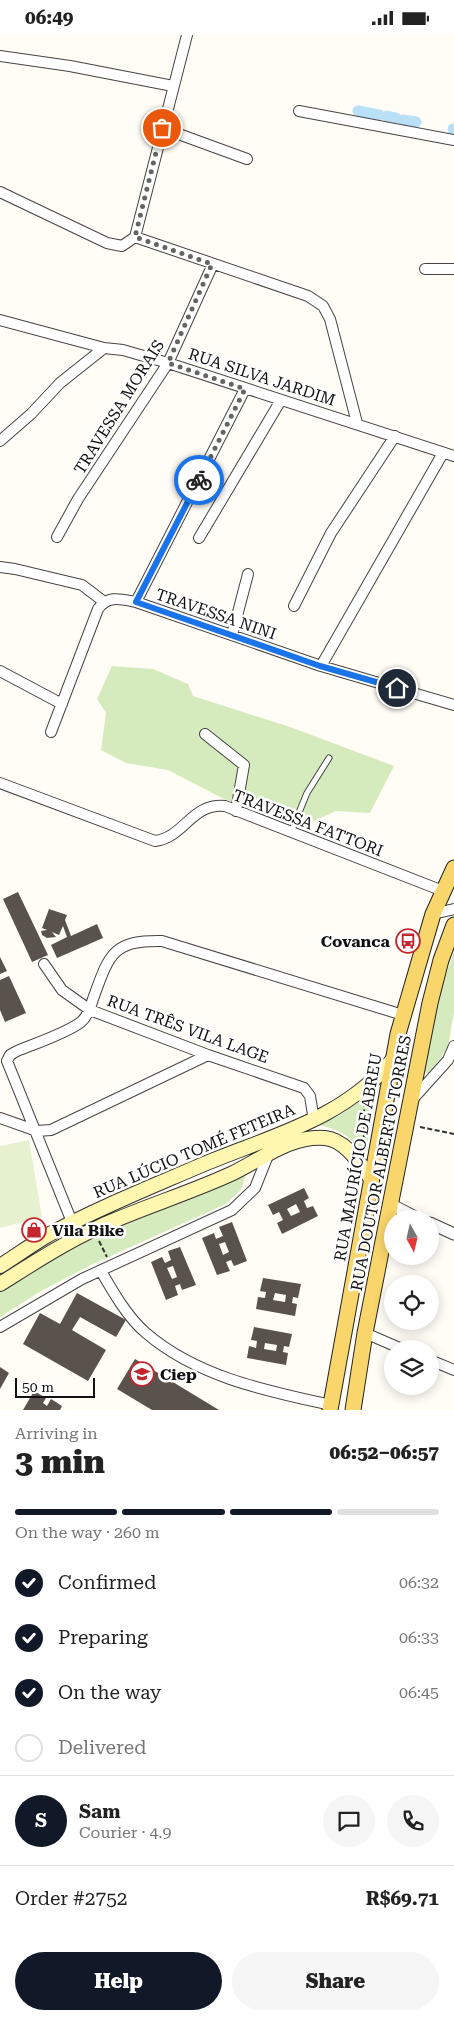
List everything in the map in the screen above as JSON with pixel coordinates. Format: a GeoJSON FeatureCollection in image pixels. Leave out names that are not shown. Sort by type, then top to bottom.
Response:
{"type":"FeatureCollection","features":[{"type":"Feature","properties":{"kind":"main road","name":"RUA MAURÍCIO DE ABREU"},"geometry":{"type":"LineString","coordinates":[[331,1407],[403,1015],[433,914],[454,868]]}},
{"type":"Feature","properties":{"kind":"main road","name":"RUA DOUTOR ALBERTO TORRES"},"geometry":{"type":"LineString","coordinates":[[353,1410],[365,1333],[430,1003],[441,960],[454,925]]}},
{"type":"Feature","properties":{"kind":"main road","name":"RUA LÚCIO TOMÉ FETEIRA"},"geometry":{"type":"LineString","coordinates":[[0,1267],[48,1236],[73,1223],[149,1188],[314,1121],[364,1090],[394,1058]]}},
{"type":"Feature","properties":{"kind":"main road","name":"RUA LÚCIO TOMÉ FETEIRA"},"geometry":{"type":"LineString","coordinates":[[0,1284],[78,1237],[233,1173],[269,1153],[300,1141],[316,1138],[333,1140],[347,1149],[372,1180]]}},
{"type":"Feature","properties":{"kind":"street"},"geometry":{"type":"LineString","coordinates":[[0,192],[106,243],[122,246],[135,237],[187,35]]}},
{"type":"Feature","properties":{"kind":"street"},"geometry":{"type":"LineString","coordinates":[[0,56],[62,64],[173,85]]}},
{"type":"Feature","properties":{"kind":"street"},"geometry":{"type":"LineString","coordinates":[[299,111],[454,140]]}},
{"type":"Feature","properties":{"kind":"street"},"geometry":{"type":"LineString","coordinates":[[162,128],[247,159]]}},
{"type":"Feature","properties":{"kind":"street"},"geometry":{"type":"LineString","coordinates":[[135,237],[308,296],[323,306],[334,330],[357,423]]}},
{"type":"Feature","properties":{"kind":"street","name":"TRAVESSA MORAIS"},"geometry":{"type":"LineString","coordinates":[[57,537],[78,499],[168,363],[212,264]]}},
{"type":"Feature","properties":{"kind":"street"},"geometry":{"type":"LineString","coordinates":[[425,269],[454,269]]}},
{"type":"Feature","properties":{"kind":"street","name":"RUA SILVA JARDIM"},"geometry":{"type":"LineString","coordinates":[[0,320],[104,348],[123,349],[357,423],[454,456]]}},
{"type":"Feature","properties":{"kind":"street"},"geometry":{"type":"LineString","coordinates":[[0,441],[31,414],[60,383],[104,348]]}},
{"type":"Feature","properties":{"kind":"street"},"geometry":{"type":"LineString","coordinates":[[136,602],[245,389]]}},
{"type":"Feature","properties":{"kind":"street"},"geometry":{"type":"LineString","coordinates":[[199,538],[281,400]]}},
{"type":"Feature","properties":{"kind":"street"},"geometry":{"type":"LineString","coordinates":[[294,605],[331,533],[395,436]]}},
{"type":"Feature","properties":{"kind":"street"},"geometry":{"type":"LineString","coordinates":[[320,666],[443,453]]}},
{"type":"Feature","properties":{"kind":"street"},"geometry":{"type":"LineString","coordinates":[[0,567],[82,585],[104,601],[98,609],[51,732]]}},
{"type":"Feature","properties":{"kind":"street"},"geometry":{"type":"LineString","coordinates":[[232,635],[248,574]]}},
{"type":"Feature","properties":{"kind":"street","name":"TRAVESSA NINI"},"geometry":{"type":"LineString","coordinates":[[104,601],[116,599],[136,602],[320,666],[454,705]]}},
{"type":"Feature","properties":{"kind":"street"},"geometry":{"type":"LineString","coordinates":[[0,671],[62,704]]}},
{"type":"Feature","properties":{"kind":"street"},"geometry":{"type":"LineString","coordinates":[[205,734],[244,765],[236,811]]}},
{"type":"Feature","properties":{"kind":"street","name":"TRAVESSA FATTORI"},"geometry":{"type":"LineString","coordinates":[[0,783],[155,841],[170,837],[206,807],[225,807],[443,891]]}},
{"type":"Feature","properties":{"kind":"street"},"geometry":{"type":"LineString","coordinates":[[433,914],[454,909]]}},
{"type":"Feature","properties":{"kind":"street"},"geometry":{"type":"LineString","coordinates":[[78,1237],[37,1131],[7,1061],[10,1055],[17,1051],[81,1022],[90,1010],[105,967],[116,952],[133,941],[162,941],[403,1015]]}},
{"type":"Feature","properties":{"kind":"street","name":"RUA TRÊS VILA LAGE"},"geometry":{"type":"LineString","coordinates":[[44,964],[62,990],[90,1010],[208,1055],[304,1088],[310,1096],[314,1121]]}},
{"type":"Feature","properties":{"kind":"street"},"geometry":{"type":"LineString","coordinates":[[411,1100],[444,1065],[454,1046]]}},
{"type":"Feature","properties":{"kind":"street"},"geometry":{"type":"LineString","coordinates":[[0,1118],[37,1131],[51,1131],[208,1055]]}},
{"type":"Feature","properties":{"kind":"street"},"geometry":{"type":"LineString","coordinates":[[0,1327],[101,1271],[232,1210],[255,1188],[269,1153]]}},
{"type":"Feature","properties":{"kind":"street"},"geometry":{"type":"LineString","coordinates":[[390,1204],[402,1210]]}},
{"type":"Feature","properties":{"kind":"street"},"geometry":{"type":"LineString","coordinates":[[439,1227],[454,1234]]}},
{"type":"Feature","properties":{"kind":"street"},"geometry":{"type":"LineString","coordinates":[[101,1271],[146,1333],[191,1363],[221,1376],[331,1407]]}},
{"type":"Feature","properties":{"kind":"street"},"geometry":{"type":"LineString","coordinates":[[365,1333],[384,1341]]}},
{"type":"Feature","properties":{"kind":"street"},"geometry":{"type":"LineString","coordinates":[[439,1364],[454,1370]]}},
{"type":"Feature","properties":{"kind":"lane"},"geometry":{"type":"LineString","coordinates":[[291,832],[307,793],[329,758]]}},
{"type":"Feature","properties":{"kind":"path"},"geometry":{"type":"LineString","coordinates":[[364,1090],[364,1157]]}},
{"type":"Feature","properties":{"kind":"path"},"geometry":{"type":"LineString","coordinates":[[419,1127],[454,1134]]}},
{"type":"Feature","properties":{"kind":"path"},"geometry":{"type":"LineString","coordinates":[[94,1230],[111,1266]]}},
{"type":"Feature","properties":{"kind":"green space"},"geometry":{"type":"Polygon","coordinates":[[[112,666],[153,669],[188,684],[193,696],[293,728],[394,766],[370,813],[336,811],[306,825],[224,799],[168,770],[126,763],[101,750],[106,713],[97,699],[112,666]]]}},
{"type":"Feature","properties":{"kind":"green space"},"geometry":{"type":"Polygon","coordinates":[[[454,951],[454,1012],[448,1047],[430,1073],[426,1073],[423,1069],[441,990],[454,951]]]}},
{"type":"Feature","properties":{"kind":"green space"},"geometry":{"type":"Polygon","coordinates":[[[379,1084],[365,1155],[345,1135],[334,1129],[319,1125],[342,1114],[379,1084]]]}},
{"type":"Feature","properties":{"kind":"green space"},"geometry":{"type":"Polygon","coordinates":[[[29,1140],[42,1217],[0,1228],[0,1146],[29,1140]]]}},
{"type":"Feature","properties":{"kind":"green space"},"geometry":{"type":"Polygon","coordinates":[[[247,1171],[241,1190],[226,1204],[93,1264],[41,1291],[0,1317],[0,1290],[83,1241],[247,1171]]]}},
{"type":"Feature","properties":{"kind":"building"},"geometry":{"type":"Polygon","coordinates":[[[18,892],[48,955],[32,962],[3,899],[18,892]]]}},
{"type":"Feature","properties":{"kind":"building"},"geometry":{"type":"Polygon","coordinates":[[[49,909],[67,915],[65,920],[71,936],[97,924],[103,938],[57,958],[51,945],[67,937],[63,926],[59,935],[52,932],[56,937],[47,938],[42,935],[41,931],[47,930],[42,928],[49,909]]]}},
{"type":"Feature","properties":{"kind":"building"},"geometry":{"type":"Polygon","coordinates":[[[0,957],[7,971],[0,974],[0,957]]]}},
{"type":"Feature","properties":{"kind":"building"},"geometry":{"type":"Polygon","coordinates":[[[9,976],[26,1013],[5,1022],[0,1010],[0,980],[9,976]]]}},
{"type":"Feature","properties":{"kind":"building"},"geometry":{"type":"Polygon","coordinates":[[[304,1188],[309,1198],[304,1201],[307,1208],[313,1206],[318,1216],[282,1234],[277,1223],[283,1220],[279,1212],[273,1215],[268,1205],[304,1188]],[[296,1204],[287,1209],[291,1216],[300,1212],[296,1204]]]}},
{"type":"Feature","properties":{"kind":"building"},"geometry":{"type":"Polygon","coordinates":[[[232,1222],[247,1261],[234,1266],[231,1260],[226,1262],[230,1271],[217,1275],[202,1238],[214,1233],[216,1239],[223,1236],[219,1227],[232,1222]],[[225,1242],[219,1244],[223,1255],[229,1252],[225,1242]]]}},
{"type":"Feature","properties":{"kind":"building"},"geometry":{"type":"Polygon","coordinates":[[[180,1247],[196,1285],[182,1290],[180,1284],[175,1286],[178,1295],[166,1300],[151,1262],[162,1257],[165,1263],[171,1260],[168,1251],[180,1247]],[[173,1266],[167,1268],[172,1279],[177,1277],[173,1266]]]}},
{"type":"Feature","properties":{"kind":"building"},"geometry":{"type":"Polygon","coordinates":[[[263,1278],[301,1284],[298,1298],[293,1297],[292,1303],[297,1304],[295,1316],[256,1309],[258,1297],[265,1298],[266,1292],[260,1291],[263,1278]],[[275,1293],[273,1300],[285,1302],[286,1295],[275,1293]]]}},
{"type":"Feature","properties":{"kind":"building"},"geometry":{"type":"Polygon","coordinates":[[[77,1293],[126,1320],[116,1337],[80,1317],[72,1330],[106,1350],[88,1381],[23,1344],[40,1313],[60,1324],[77,1293]]]}},
{"type":"Feature","properties":{"kind":"building"},"geometry":{"type":"Polygon","coordinates":[[[254,1327],[292,1334],[289,1347],[284,1346],[283,1352],[288,1353],[286,1365],[247,1358],[249,1346],[256,1348],[257,1341],[251,1340],[254,1327]],[[265,1343],[264,1349],[276,1351],[277,1345],[265,1343]]]}},
{"type":"Feature","properties":{"kind":"building","name":"Ciep"},"geometry":{"type":"Polygon","coordinates":[[[135,1359],[219,1410],[152,1410],[117,1389],[135,1359]]]}},
{"type":"Feature","properties":{"kind":"building"},"geometry":{"type":"Polygon","coordinates":[[[0,1367],[9,1373],[0,1389],[0,1367]]]}},
{"type":"Feature","properties":{"kind":"building"},"geometry":{"type":"Polygon","coordinates":[[[34,1391],[46,1398],[43,1403],[47,1406],[51,1399],[62,1406],[60,1410],[23,1410],[34,1391]]]}},
{"type":"Feature","properties":{"kind":"waterway"},"geometry":{"type":"LineString","coordinates":[[358,111],[379,115]]}},
{"type":"Feature","properties":{"kind":"waterway"},"geometry":{"type":"LineString","coordinates":[[387,116],[396,118]]}},
{"type":"Feature","properties":{"kind":"waterway"},"geometry":{"type":"LineString","coordinates":[[403,120],[416,122]]}},
{"type":"Feature","properties":{"kind":"way so far"},"geometry":{"type":"LineString","coordinates":[[162,128],[135,237],[212,264],[168,363],[245,389],[199,480]]}},
{"type":"Feature","properties":{"kind":"place","name":"Covanca"},"geometry":{"type":"Point","coordinates":[408,941]}},
{"type":"Feature","properties":{"kind":"place","name":"Vila Bike"},"geometry":{"type":"Point","coordinates":[34,1230]}},
{"type":"Feature","properties":{"kind":"place","name":"Ciep"},"geometry":{"type":"Point","coordinates":[142,1374]}},
{"type":"Feature","properties":{"kind":"route"},"geometry":{"type":"LineString","coordinates":[[199,480],[136,602],[320,666],[397,688]]}}]}
